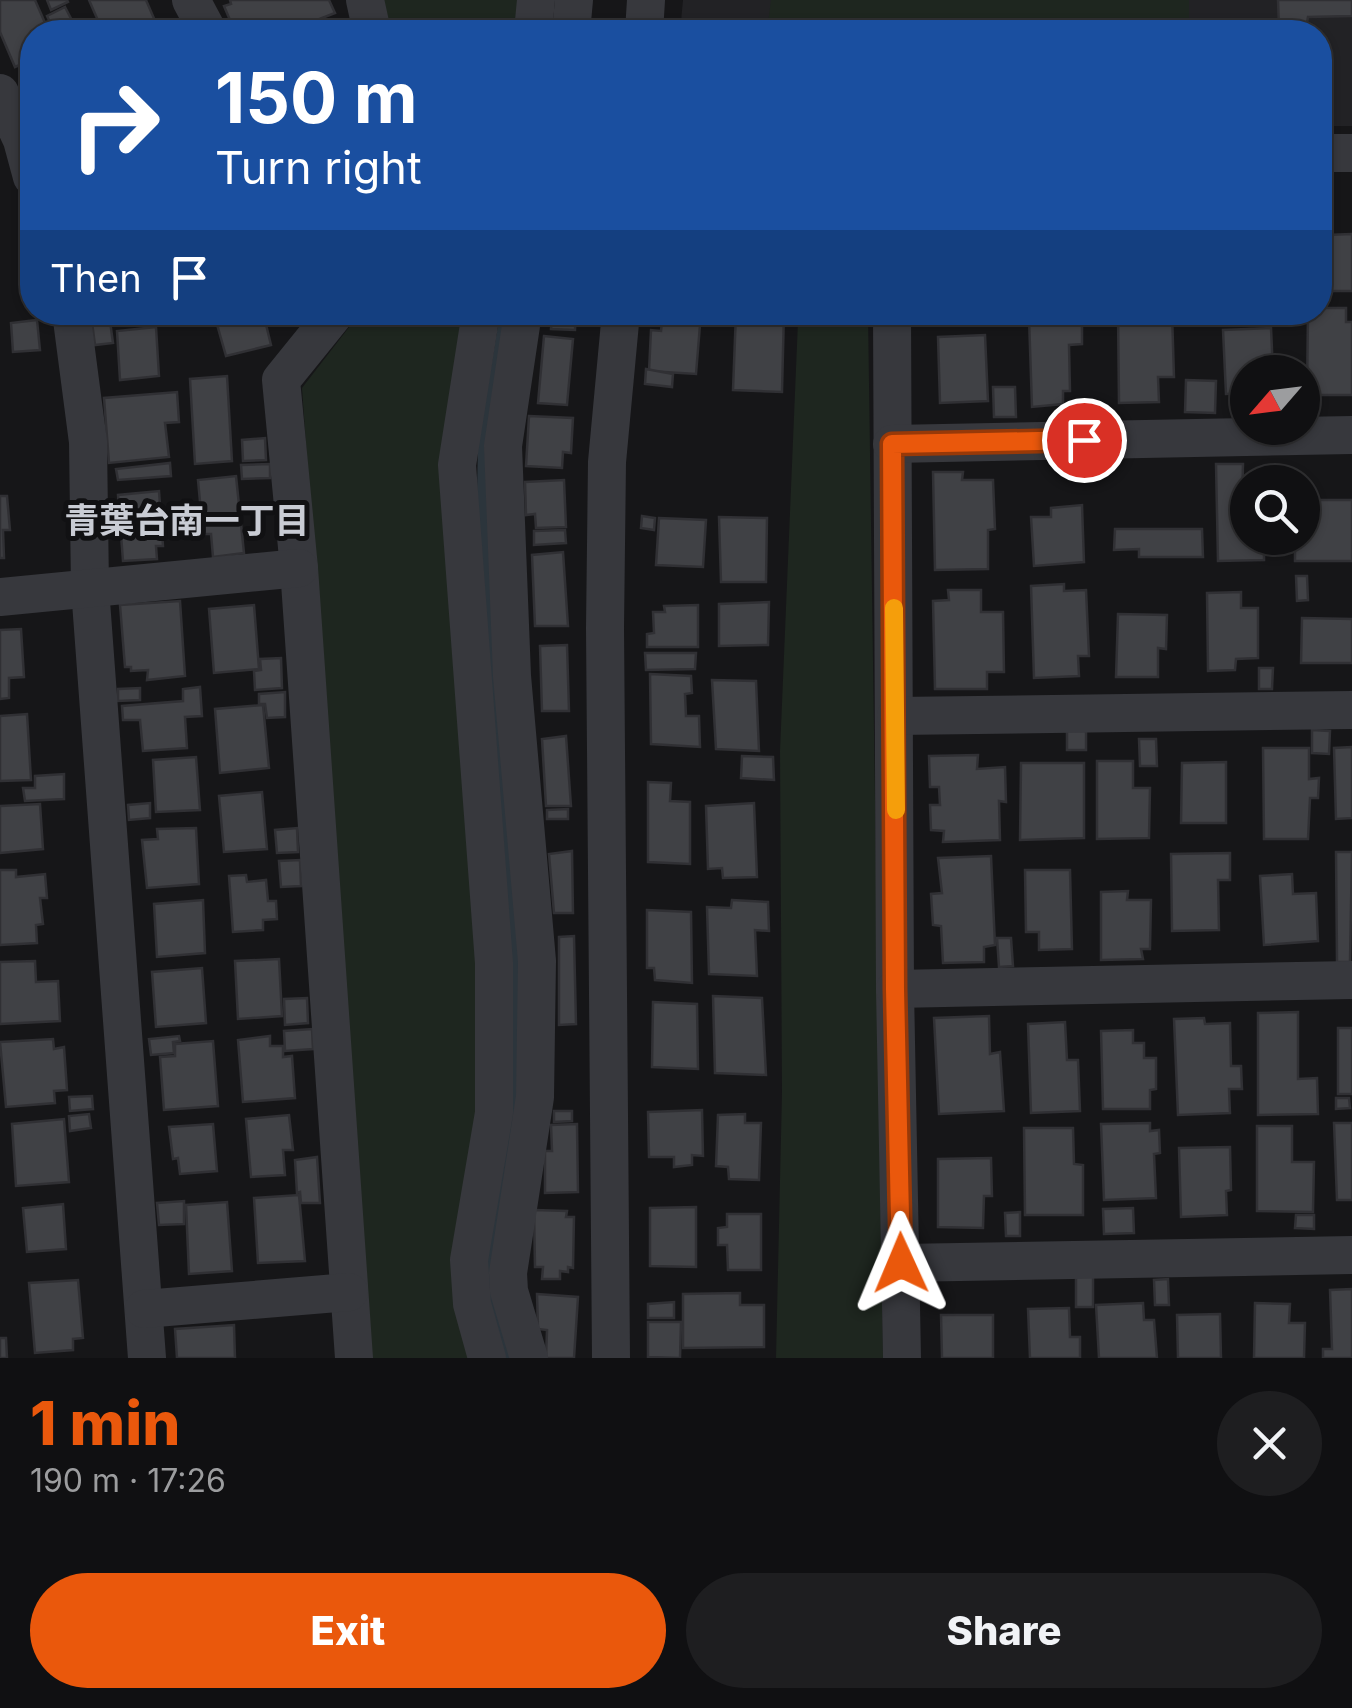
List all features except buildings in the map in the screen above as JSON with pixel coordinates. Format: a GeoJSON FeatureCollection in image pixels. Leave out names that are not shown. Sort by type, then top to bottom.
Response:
{"type":"FeatureCollection","features":[{"type":"Feature","properties":{"kind":"street"},"geometry":{"type":"LineString","coordinates":[[0,93],[20,136]]}},
{"type":"Feature","properties":{"kind":"street"},"geometry":{"type":"LineString","coordinates":[[72,325],[88,442],[90,588],[148,1358]]}},
{"type":"Feature","properties":{"kind":"street"},"geometry":{"type":"LineString","coordinates":[[325,325],[281,380],[299,568],[354,1358]]}},
{"type":"Feature","properties":{"kind":"street"},"geometry":{"type":"LineString","coordinates":[[479,325],[457,465],[494,963],[494,1114],[469,1260],[472,1304],[487,1358]]}},
{"type":"Feature","properties":{"kind":"street"},"geometry":{"type":"LineString","coordinates":[[521,325],[503,446],[512,676],[537,961],[535,1097],[508,1273],[509,1291],[529,1358]]}},
{"type":"Feature","properties":{"kind":"street"},"geometry":{"type":"LineString","coordinates":[[610,1358],[605,628],[607,462],[621,325]]}},
{"type":"Feature","properties":{"kind":"street"},"geometry":{"type":"LineString","coordinates":[[892,325],[895,989],[902,1358]]}},
{"type":"Feature","properties":{"kind":"street"},"geometry":{"type":"LineString","coordinates":[[892,444],[1352,435]]}},
{"type":"Feature","properties":{"kind":"street"},"geometry":{"type":"LineString","coordinates":[[0,597],[299,568]]}},
{"type":"Feature","properties":{"kind":"street"},"geometry":{"type":"LineString","coordinates":[[896,716],[1352,710]]}},
{"type":"Feature","properties":{"kind":"street"},"geometry":{"type":"LineString","coordinates":[[895,989],[1352,980]]}},
{"type":"Feature","properties":{"kind":"street"},"geometry":{"type":"LineString","coordinates":[[901,1263],[1352,1255]]}},
{"type":"Feature","properties":{"kind":"street"},"geometry":{"type":"LineString","coordinates":[[144,1309],[350,1292]]}},
{"type":"Feature","properties":{"kind":"shaded area"},"geometry":{"type":"Polygon","coordinates":[[[381,0],[519,0],[516,20],[385,20],[381,0]]]}},
{"type":"Feature","properties":{"kind":"shaded area"},"geometry":{"type":"Polygon","coordinates":[[[683,0],[1352,0],[1352,126],[1332,126],[1332,20],[681,20],[683,0]]]}},
{"type":"Feature","properties":{"kind":"shaded area"},"geometry":{"type":"Polygon","coordinates":[[[771,0],[1189,0],[1189,20],[768,20],[771,0]]]}},
{"type":"Feature","properties":{"kind":"shaded area"},"geometry":{"type":"Polygon","coordinates":[[[351,325],[465,325],[480,1020],[476,1358],[371,1358],[302,388],[351,325]]]}},
{"type":"Feature","properties":{"kind":"shaded area"},"geometry":{"type":"Polygon","coordinates":[[[498,325],[511,325],[524,968],[516,1358],[502,1358],[484,1302],[478,444],[498,325]]]}},
{"type":"Feature","properties":{"kind":"shaded area"},"geometry":{"type":"Polygon","coordinates":[[[798,325],[868,325],[883,1358],[776,1358],[782,1092],[780,751],[798,325]]]}},
{"type":"Feature","properties":{"kind":"slow traffic"},"geometry":{"type":"LineString","coordinates":[[894,608],[896,810]]}},
{"type":"Feature","properties":{"kind":"district","name":"青葉台南一丁目"},"geometry":{"type":"Point","coordinates":[187,520]}},
{"type":"Feature","properties":{"kind":"route"},"geometry":{"type":"LineString","coordinates":[[901,1263],[892,444],[1084,440]]}}]}
